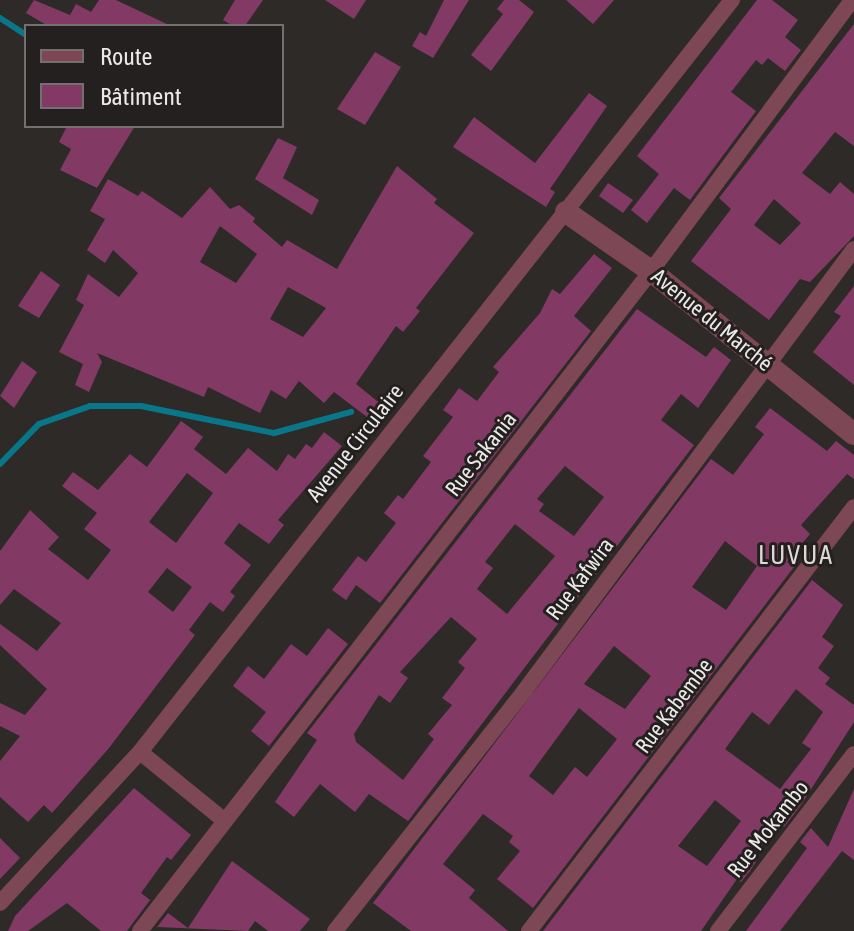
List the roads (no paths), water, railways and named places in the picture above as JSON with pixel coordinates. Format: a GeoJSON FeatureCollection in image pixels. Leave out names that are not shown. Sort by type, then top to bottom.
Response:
{"type":"FeatureCollection","features":[{"type":"Feature","properties":{"kind":"street","name":"Avenue Circulaire"},"geometry":{"type":"LineString","coordinates":[[0,903],[140,752],[732,0]]}},
{"type":"Feature","properties":{"kind":"street","name":"Rue Sakania"},"geometry":{"type":"LineString","coordinates":[[140,931],[651,271],[852,0]]}},
{"type":"Feature","properties":{"kind":"street","name":"Avenue du Marché"},"geometry":{"type":"LineString","coordinates":[[566,212],[651,271],[854,434]]}},
{"type":"Feature","properties":{"kind":"street","name":"Rue Kafwira"},"geometry":{"type":"LineString","coordinates":[[335,931],[525,690],[854,249]]}},
{"type":"Feature","properties":{"kind":"street","name":"Rue Kabembe"},"geometry":{"type":"LineString","coordinates":[[529,931],[854,507]]}},
{"type":"Feature","properties":{"kind":"street"},"geometry":{"type":"LineString","coordinates":[[140,752],[225,821]]}},
{"type":"Feature","properties":{"kind":"street","name":"Rue Mokambo"},"geometry":{"type":"LineString","coordinates":[[718,931],[854,754]]}},
{"type":"Feature","properties":{"kind":"waterway"},"geometry":{"type":"LineString","coordinates":[[0,18],[24,34]]}},
{"type":"Feature","properties":{"kind":"waterway"},"geometry":{"type":"LineString","coordinates":[[0,464],[39,424],[90,406],[141,406],[274,433],[351,412]]}},
{"type":"Feature","properties":{"kind":"district","name":"LUVUA"},"geometry":{"type":"Point","coordinates":[796,556]}}]}
